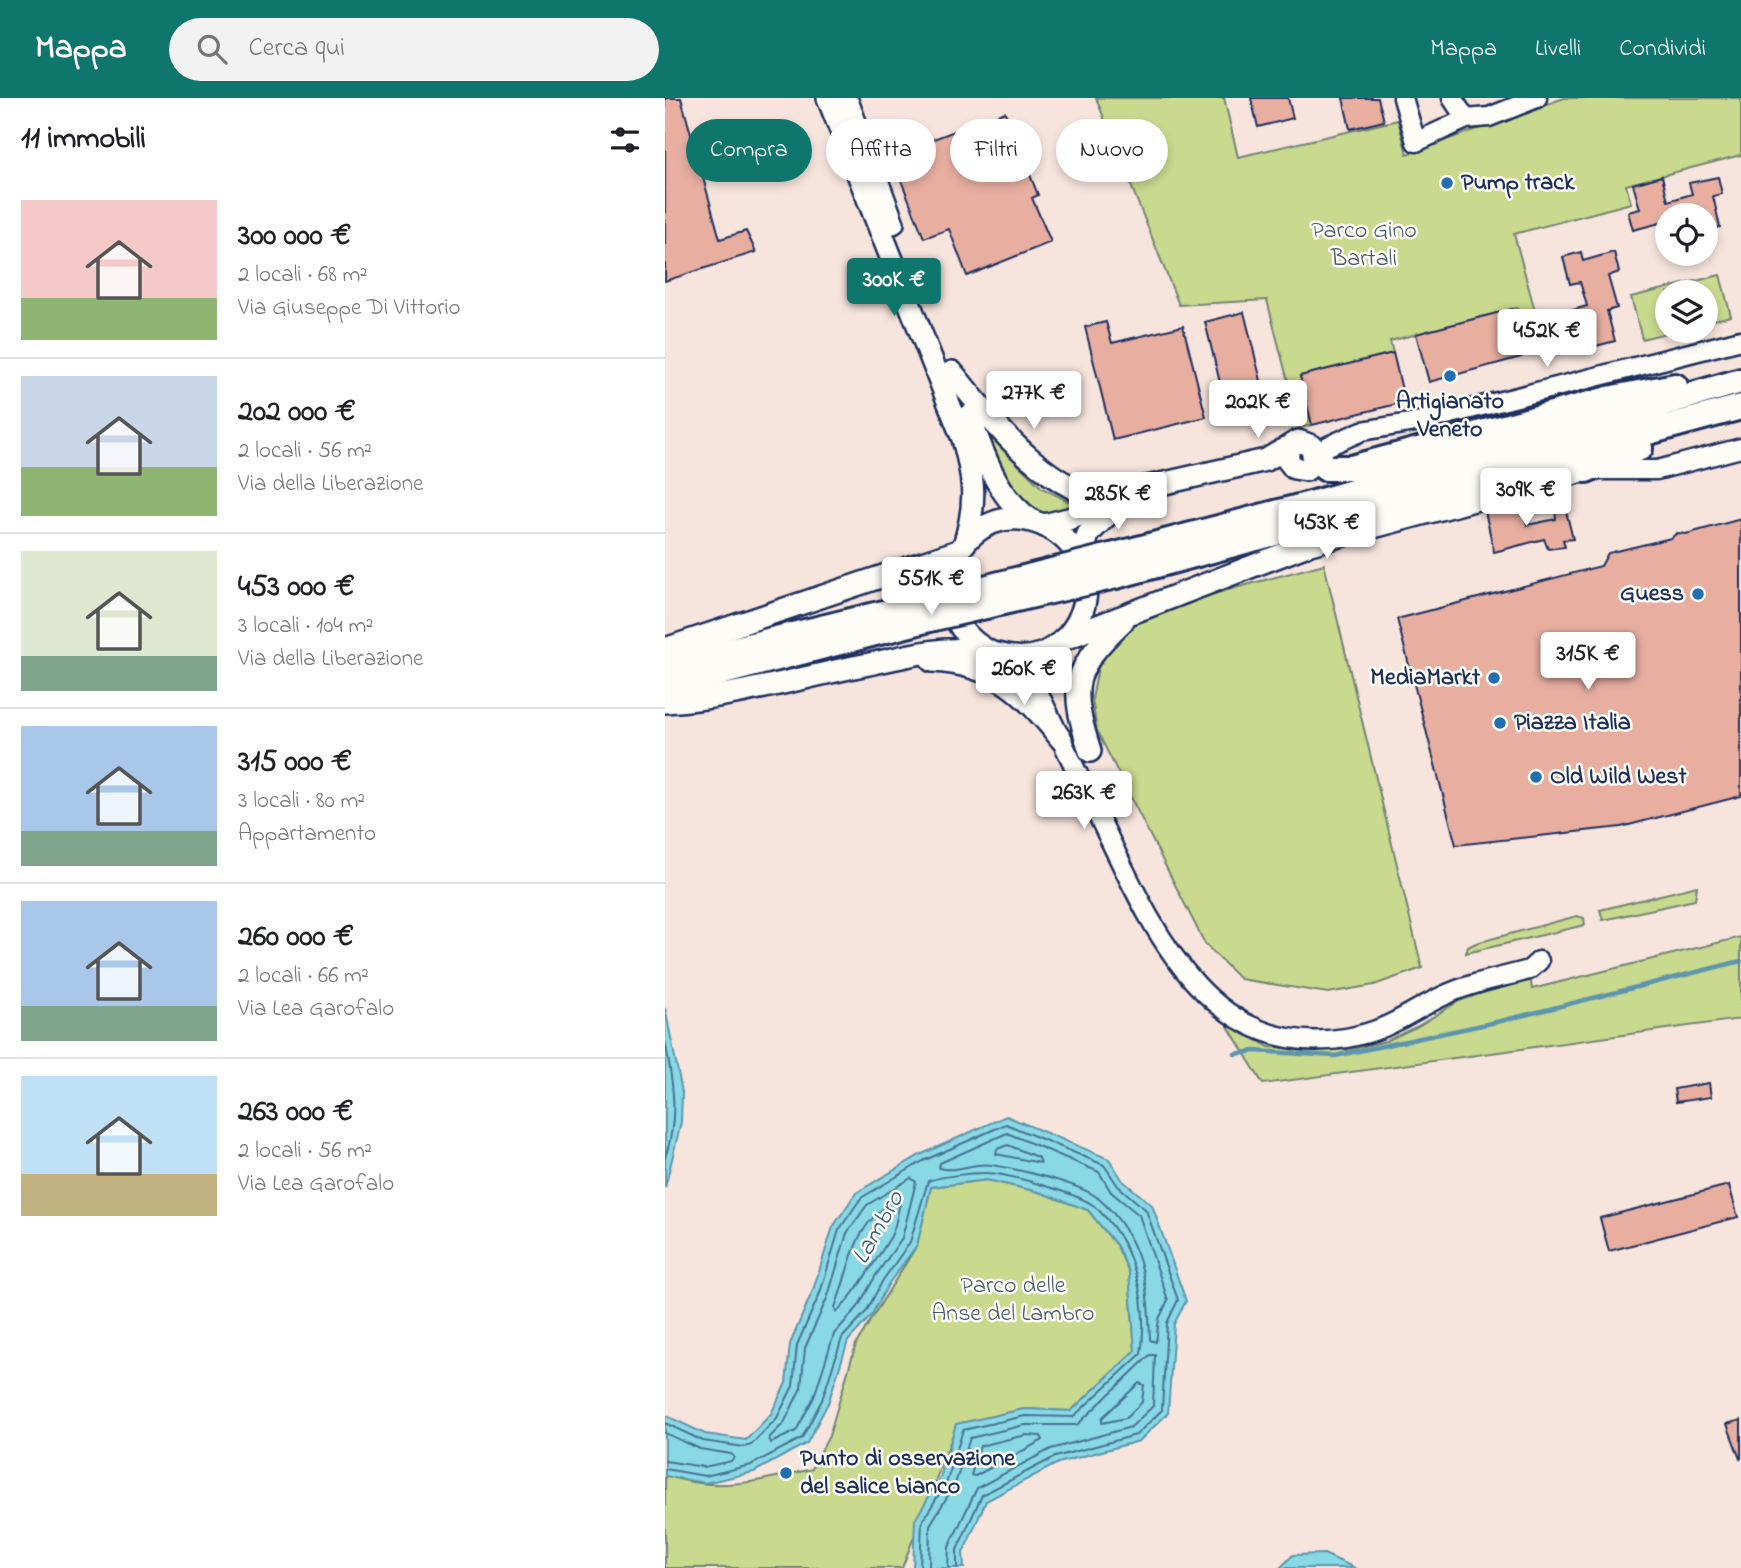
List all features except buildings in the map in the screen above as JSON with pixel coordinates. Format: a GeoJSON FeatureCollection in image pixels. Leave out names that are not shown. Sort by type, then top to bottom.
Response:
{"type":"FeatureCollection","features":[{"type":"Feature","properties":{"kind":"highway"},"geometry":{"type":"LineString","coordinates":[[1303,455],[1325,468],[1351,468],[1631,394],[1741,379]]}},
{"type":"Feature","properties":{"kind":"highway"},"geometry":{"type":"LineString","coordinates":[[1114,566],[1327,499],[1741,379]]}},
{"type":"Feature","properties":{"kind":"highway"},"geometry":{"type":"LineString","coordinates":[[665,666],[932,610],[1741,407]]}},
{"type":"Feature","properties":{"kind":"highway"},"geometry":{"type":"LineString","coordinates":[[1586,470],[1714,415]]}},
{"type":"Feature","properties":{"kind":"highway"},"geometry":{"type":"LineString","coordinates":[[665,687],[932,610]]}},
{"type":"Feature","properties":{"kind":"main road"},"geometry":{"type":"LineString","coordinates":[[828,98],[963,439],[974,486],[975,503],[962,547],[948,578],[949,604],[965,635],[1000,656]]}},
{"type":"Feature","properties":{"kind":"main road"},"geometry":{"type":"LineString","coordinates":[[846,98],[983,454],[1000,488],[1013,506],[1062,536],[1081,562],[1086,586],[1085,601],[1076,625],[1064,639]]}},
{"type":"Feature","properties":{"kind":"main road"},"geometry":{"type":"LineString","coordinates":[[952,372],[974,399],[1049,476],[1082,494],[1124,496]]}},
{"type":"Feature","properties":{"kind":"main road"},"geometry":{"type":"LineString","coordinates":[[665,649],[962,547],[986,526],[998,522],[1039,523],[1072,518],[1124,496],[1266,460],[1303,455]]}},
{"type":"Feature","properties":{"kind":"main road"},"geometry":{"type":"LineString","coordinates":[[665,702],[713,697],[941,650],[970,649],[1000,656],[1042,654],[1064,639],[1310,544],[1586,470]]}},
{"type":"Feature","properties":{"kind":"main road"},"geometry":{"type":"LineString","coordinates":[[1081,562],[1088,534],[1124,496]]}},
{"type":"Feature","properties":{"kind":"main road"},"geometry":{"type":"LineString","coordinates":[[1090,751],[1077,711],[1078,681],[1096,647],[1134,611]]}},
{"type":"Feature","properties":{"kind":"main road"},"geometry":{"type":"LineString","coordinates":[[833,671],[923,661],[976,668],[1019,691],[1061,739]]}},
{"type":"Feature","properties":{"kind":"street"},"geometry":{"type":"LineString","coordinates":[[1403,98],[1416,142],[1466,119],[1489,117],[1537,98]]}},
{"type":"Feature","properties":{"kind":"street"},"geometry":{"type":"LineString","coordinates":[[1452,98],[1466,119]]}},
{"type":"Feature","properties":{"kind":"street"},"geometry":{"type":"LineString","coordinates":[[1303,455],[1362,432],[1426,420],[1741,340]]}},
{"type":"Feature","properties":{"kind":"street"},"geometry":{"type":"LineString","coordinates":[[1586,470],[1657,470],[1741,448]]}},
{"type":"Feature","properties":{"kind":"street"},"geometry":{"type":"LineString","coordinates":[[1000,656],[1029,677],[1142,905],[1168,951],[1201,990],[1238,1018],[1277,1034],[1343,1038],[1384,1028],[1443,996],[1529,970],[1539,961]]}},
{"type":"Feature","properties":{"kind":"green space","name":"Parco Gino Bartali"},"geometry":{"type":"Polygon","coordinates":[[[1096,98],[1224,98],[1238,157],[1398,120],[1407,154],[1564,98],[1741,98],[1741,155],[1626,185],[1631,203],[1514,234],[1546,351],[1530,355],[1517,308],[1390,341],[1393,353],[1300,376],[1312,425],[1300,428],[1267,300],[1179,305],[1130,182],[1168,182],[1168,119],[1104,119],[1096,98]]]}},
{"type":"Feature","properties":{"kind":"green space"},"geometry":{"type":"Polygon","coordinates":[[[1720,275],[1731,316],[1718,319],[1718,280],[1700,280],[1720,275]]]}},
{"type":"Feature","properties":{"kind":"green space"},"geometry":{"type":"Polygon","coordinates":[[[1655,291],[1655,336],[1642,339],[1631,297],[1655,291]]]}},
{"type":"Feature","properties":{"kind":"green space"},"geometry":{"type":"Polygon","coordinates":[[[981,428],[1042,488],[1080,507],[1052,515],[1043,515],[1033,510],[1014,491],[981,428]]]}},
{"type":"Feature","properties":{"kind":"green space"},"geometry":{"type":"Polygon","coordinates":[[[1324,564],[1422,968],[1374,985],[1328,993],[1240,979],[1205,944],[1097,731],[1092,699],[1098,668],[1120,633],[1146,612],[1324,564]]]}},
{"type":"Feature","properties":{"kind":"green space"},"geometry":{"type":"Polygon","coordinates":[[[1697,886],[1695,900],[1603,920],[1600,910],[1697,886]]]}},
{"type":"Feature","properties":{"kind":"green space"},"geometry":{"type":"Polygon","coordinates":[[[1577,916],[1584,918],[1585,925],[1466,953],[1468,947],[1476,943],[1577,916]]]}},
{"type":"Feature","properties":{"kind":"green space"},"geometry":{"type":"Polygon","coordinates":[[[1741,937],[1741,1019],[1263,1084],[1226,1023],[1269,1047],[1348,1050],[1386,1041],[1418,1026],[1459,1001],[1530,976],[1532,989],[1741,937]]]}},
{"type":"Feature","properties":{"kind":"green space","name":"Parco delle Anse del Lambro"},"geometry":{"type":"Polygon","coordinates":[[[987,1180],[1039,1192],[1088,1210],[1117,1246],[1129,1272],[1135,1351],[1071,1411],[1024,1409],[957,1424],[902,1568],[665,1568],[665,1475],[720,1484],[757,1481],[812,1469],[829,1436],[856,1344],[917,1245],[931,1187],[987,1180]]]}},
{"type":"Feature","properties":{"kind":"water"},"geometry":{"type":"Polygon","coordinates":[[[665,1008],[682,1092],[681,1122],[665,1188],[665,1008]]]}},
{"type":"Feature","properties":{"kind":"water","name":"Lambro"},"geometry":{"type":"Polygon","coordinates":[[[1006,1116],[1109,1159],[1123,1181],[1152,1205],[1186,1301],[1174,1324],[1168,1413],[1139,1441],[1058,1463],[986,1501],[963,1553],[964,1568],[913,1568],[915,1520],[940,1478],[956,1424],[1024,1409],[1071,1411],[1135,1351],[1129,1272],[1117,1246],[1088,1210],[1039,1192],[987,1180],[931,1187],[917,1245],[889,1283],[871,1316],[848,1341],[828,1403],[807,1443],[754,1472],[705,1483],[665,1476],[665,1415],[705,1434],[746,1440],[771,1414],[786,1383],[790,1344],[813,1290],[833,1227],[856,1193],[920,1155],[1006,1116]]]}},
{"type":"Feature","properties":{"kind":"water"},"geometry":{"type":"Polygon","coordinates":[[[1324,1554],[1355,1568],[1280,1568],[1293,1555],[1324,1554]]]}},
{"type":"Feature","properties":{"kind":"waterway"},"geometry":{"type":"LineString","coordinates":[[1235,1054],[1255,1051],[1335,1056],[1501,1021],[1741,961]]}},
{"type":"Feature","properties":{"kind":"place","name":"Pump track"},"geometry":{"type":"Point","coordinates":[1447,183]}},
{"type":"Feature","properties":{"kind":"place","name":"Artigianato Veneto"},"geometry":{"type":"Point","coordinates":[1450,376]}},
{"type":"Feature","properties":{"kind":"place","name":"Guess"},"geometry":{"type":"Point","coordinates":[1698,594]}},
{"type":"Feature","properties":{"kind":"place","name":"MediaMarkt"},"geometry":{"type":"Point","coordinates":[1494,678]}},
{"type":"Feature","properties":{"kind":"place","name":"Piazza Italia"},"geometry":{"type":"Point","coordinates":[1500,723]}},
{"type":"Feature","properties":{"kind":"place","name":"Old Wild West"},"geometry":{"type":"Point","coordinates":[1536,777]}},
{"type":"Feature","properties":{"kind":"place","name":"Punto di osservazione del salice bianco"},"geometry":{"type":"Point","coordinates":[786,1473]}}]}
